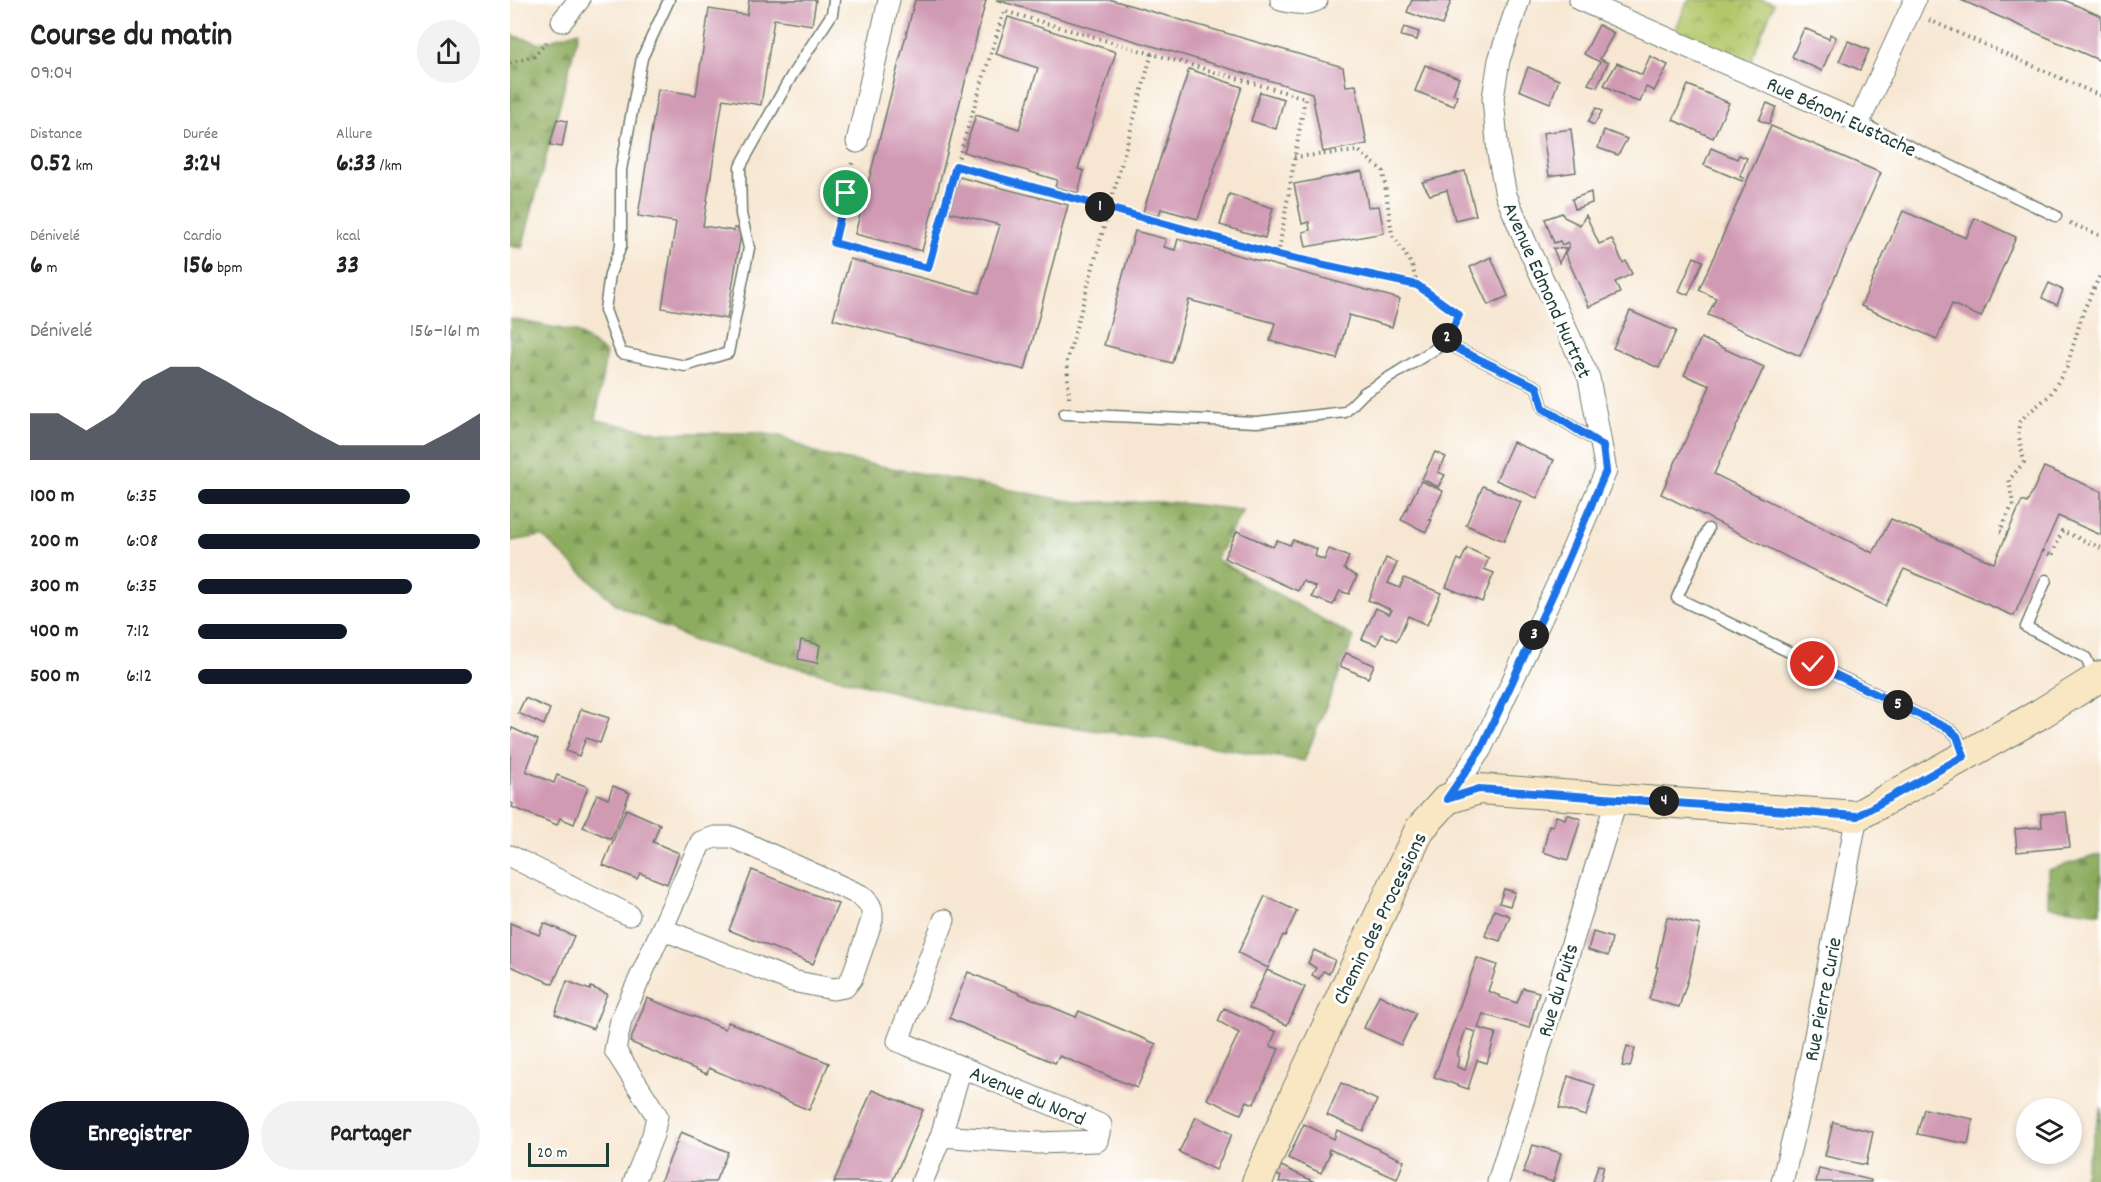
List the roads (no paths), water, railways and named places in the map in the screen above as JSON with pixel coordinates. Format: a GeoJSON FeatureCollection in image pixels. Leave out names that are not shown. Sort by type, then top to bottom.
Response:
{"type":"FeatureCollection","features":[{"type":"Feature","properties":{"kind":"street"},"geometry":{"type":"LineString","coordinates":[[570,0],[562,21],[579,0]]}},
{"type":"Feature","properties":{"kind":"street"},"geometry":{"type":"LineString","coordinates":[[857,142],[889,0]]}},
{"type":"Feature","properties":{"kind":"street"},"geometry":{"type":"LineString","coordinates":[[1281,0],[1297,4],[1315,1]]}},
{"type":"Feature","properties":{"kind":"street","name":"Avenue Edmond Hurtret"},"geometry":{"type":"LineString","coordinates":[[1447,799],[1481,749],[1557,585],[1606,471],[1589,378],[1506,195],[1498,153],[1493,98],[1499,60],[1519,0]]}},
{"type":"Feature","properties":{"kind":"street","name":"Rue Bénoni Eustache"},"geometry":{"type":"LineString","coordinates":[[1580,0],[1859,122]]}},
{"type":"Feature","properties":{"kind":"street"},"geometry":{"type":"LineString","coordinates":[[1859,122],[1912,6]]}},
{"type":"Feature","properties":{"kind":"street"},"geometry":{"type":"LineString","coordinates":[[1447,799],[1479,789],[1857,816],[2040,714],[2098,678]]}},
{"type":"Feature","properties":{"kind":"street","name":"Rue du Puits"},"geometry":{"type":"LineString","coordinates":[[1498,1182],[1617,798]]}},
{"type":"Feature","properties":{"kind":"street","name":"Chemin des Processions"},"geometry":{"type":"LineString","coordinates":[[1257,1182],[1296,1093],[1420,829],[1447,799]]}},
{"type":"Feature","properties":{"kind":"street","name":"Rue Pierre Curie"},"geometry":{"type":"LineString","coordinates":[[1782,1182],[1804,1093],[1857,816]]}},
{"type":"Feature","properties":{"kind":"street"},"geometry":{"type":"LineString","coordinates":[[634,1182],[653,1135],[657,1116],[615,1050],[621,1020],[700,842],[715,837],[732,837],[860,895],[871,904],[873,910],[872,920],[852,978],[845,987],[833,989],[792,981],[662,929]]}},
{"type":"Feature","properties":{"kind":"street"},"geometry":{"type":"LineString","coordinates":[[510,856],[629,915]]}},
{"type":"Feature","properties":{"kind":"street","name":"Avenue du Nord"},"geometry":{"type":"LineString","coordinates":[[941,1136],[1037,1143],[1097,1141],[1101,1125],[898,1041],[944,920]]}},
{"type":"Feature","properties":{"kind":"street","name":"Avenue du Nord"},"geometry":{"type":"LineString","coordinates":[[922,1182],[941,1136],[961,1067]]}},
{"type":"Feature","properties":{"kind":"lane"},"geometry":{"type":"LineString","coordinates":[[669,0],[642,58],[621,170],[621,246],[610,274],[605,309],[621,353],[685,366],[728,353],[749,248],[741,214],[740,167],[792,75],[832,14],[834,0]]}},
{"type":"Feature","properties":{"kind":"lane","name":"Rue Bénoni Eustache"},"geometry":{"type":"LineString","coordinates":[[1859,122],[2056,216]]}},
{"type":"Feature","properties":{"kind":"lane"},"geometry":{"type":"LineString","coordinates":[[1064,414],[1257,422],[1345,412],[1364,393],[1445,343],[1537,387],[1543,408],[1603,446]]}},
{"type":"Feature","properties":{"kind":"lane"},"geometry":{"type":"LineString","coordinates":[[1708,530],[1677,598],[1949,729],[1957,736],[1964,756]]}},
{"type":"Feature","properties":{"kind":"lane"},"geometry":{"type":"LineString","coordinates":[[2046,580],[2026,627],[2086,658],[2098,678]]}}]}
